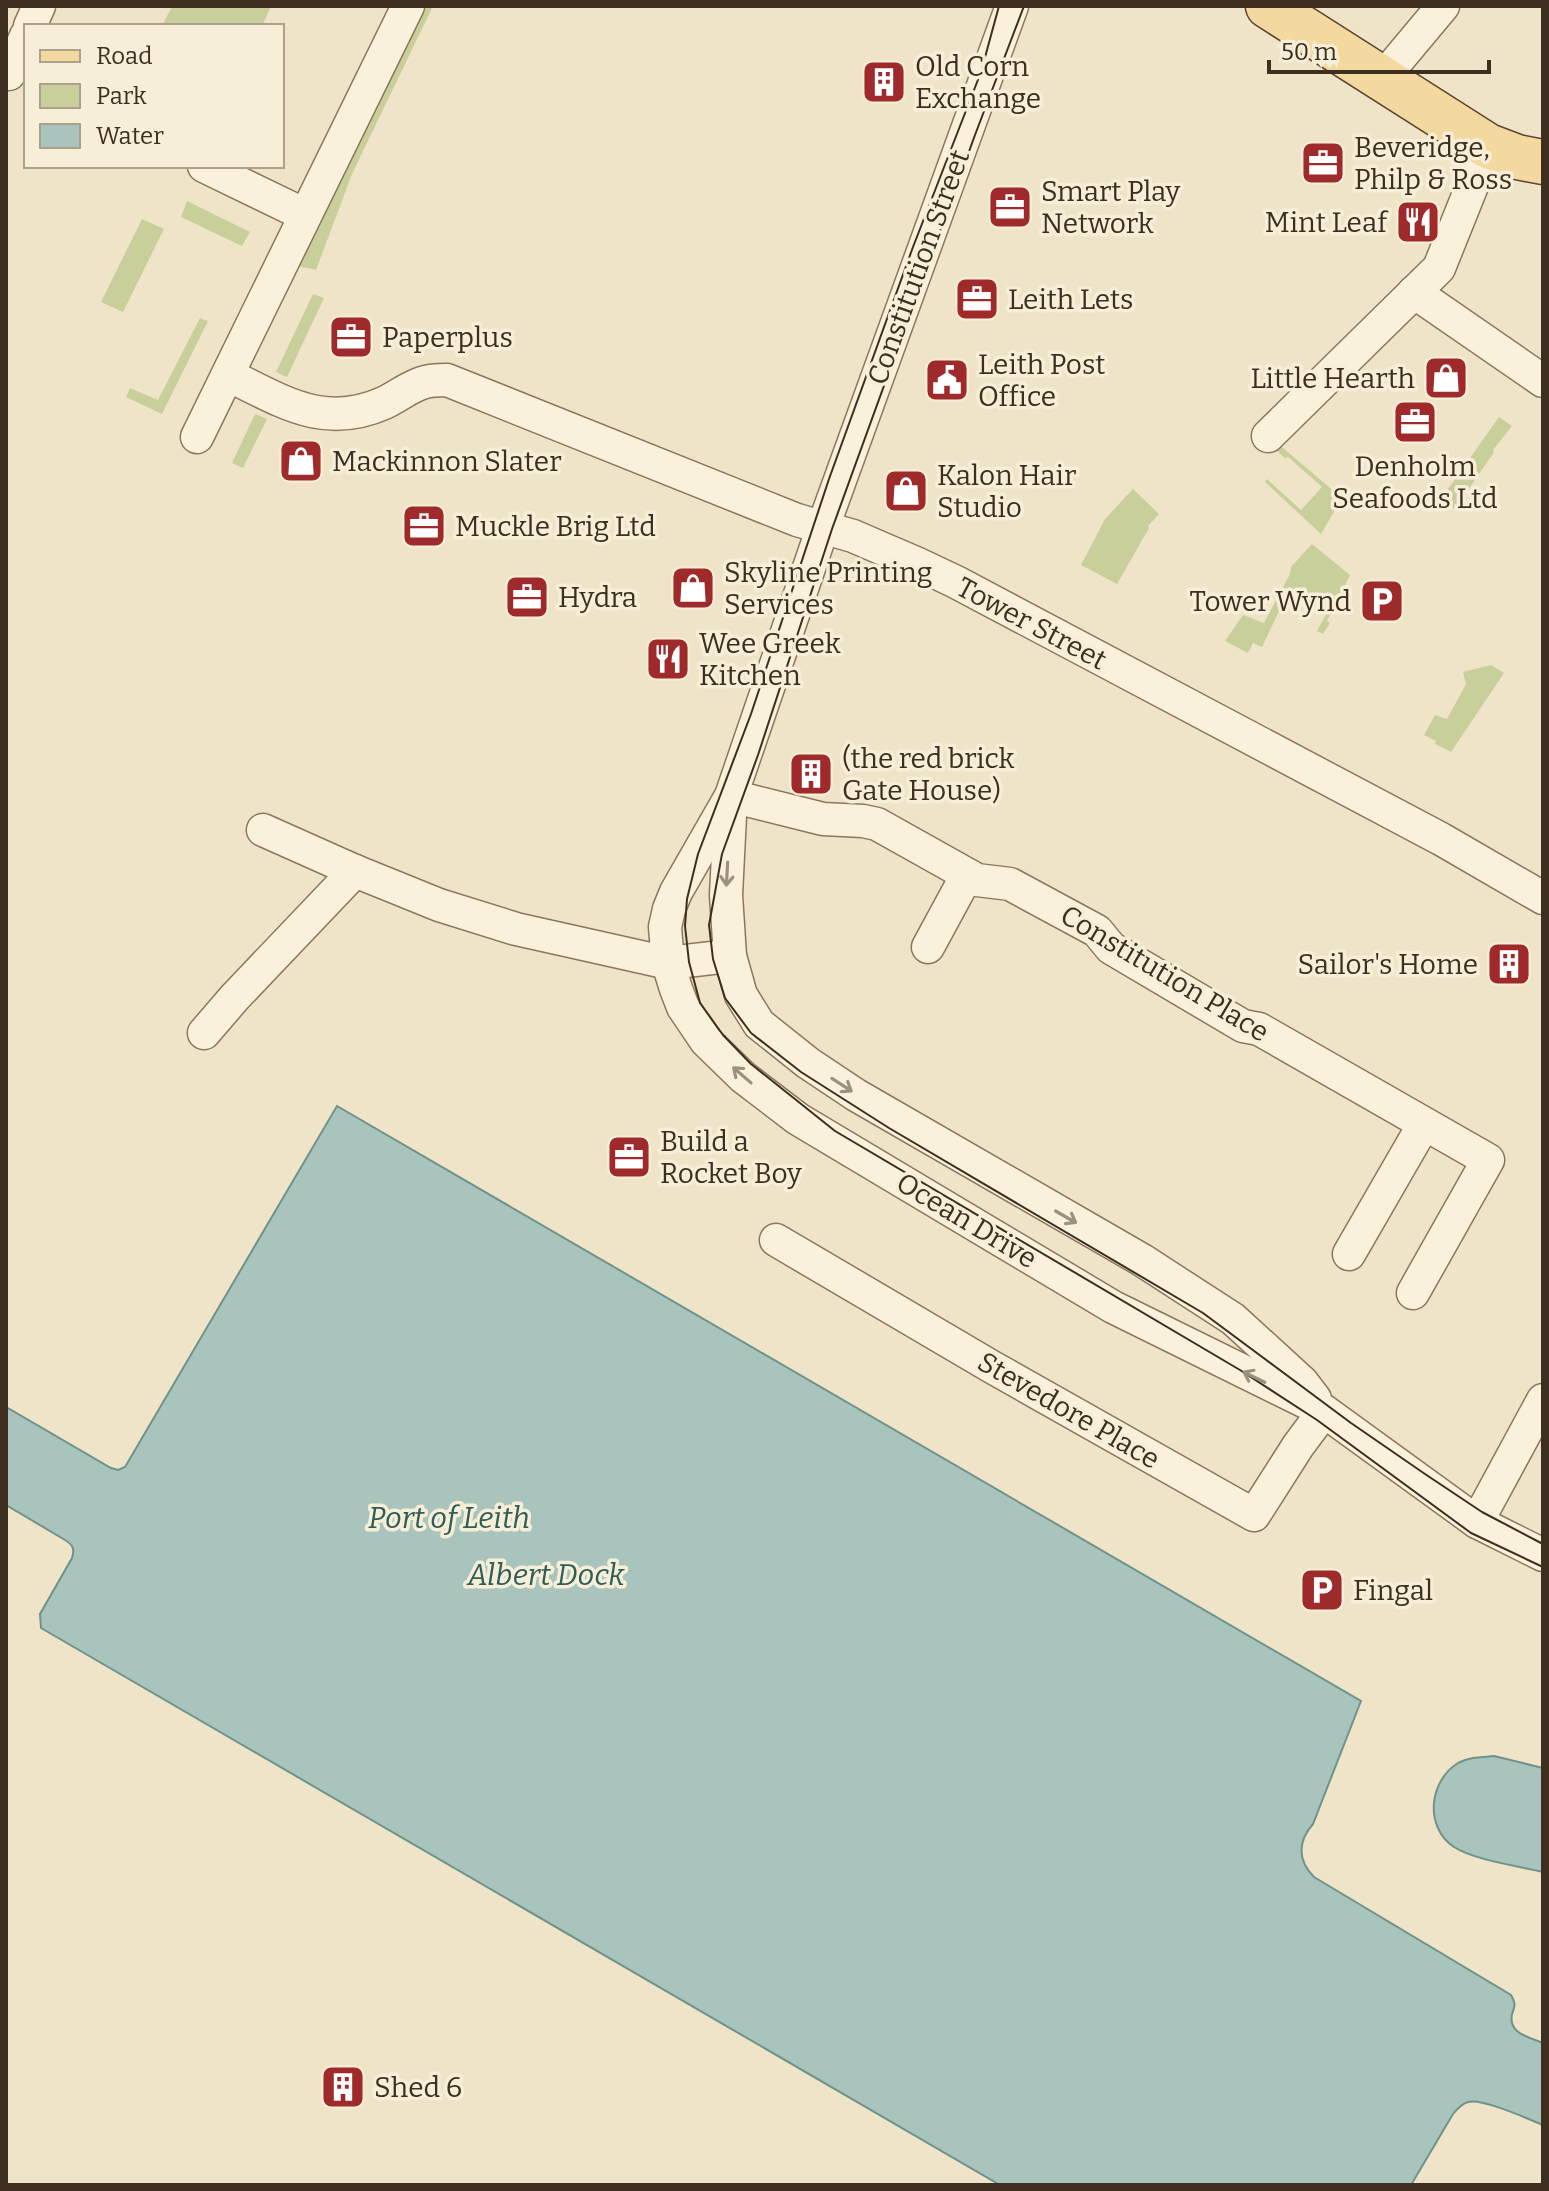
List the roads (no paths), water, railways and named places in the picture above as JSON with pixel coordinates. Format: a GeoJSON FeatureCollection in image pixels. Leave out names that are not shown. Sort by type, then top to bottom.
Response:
{"type":"FeatureCollection","features":[{"type":"Feature","properties":{"kind":"main road"},"geometry":{"type":"LineString","coordinates":[[1273,7],[1488,146],[1517,157],[1543,162]]}},
{"type":"Feature","properties":{"kind":"street"},"geometry":{"type":"LineString","coordinates":[[197,437],[408,6]]}},
{"type":"Feature","properties":{"kind":"street","name":"Constitution Street"},"geometry":{"type":"LineString","coordinates":[[731,796],[823,527],[1012,6]]}},
{"type":"Feature","properties":{"kind":"street"},"geometry":{"type":"LineString","coordinates":[[1382,79],[1443,6]]}},
{"type":"Feature","properties":{"kind":"street"},"geometry":{"type":"LineString","coordinates":[[14,76],[24,43]]}},
{"type":"Feature","properties":{"kind":"street"},"geometry":{"type":"LineString","coordinates":[[1268,436],[1439,268],[1488,146]]}},
{"type":"Feature","properties":{"kind":"street"},"geometry":{"type":"LineString","coordinates":[[208,168],[305,215]]}},
{"type":"Feature","properties":{"kind":"street"},"geometry":{"type":"LineString","coordinates":[[1414,292],[1543,381]]}},
{"type":"Feature","properties":{"kind":"street","name":"Tower Street"},"geometry":{"type":"LineString","coordinates":[[228,375],[281,401],[329,415],[357,413],[424,381],[447,380],[797,520],[853,536],[956,582],[1441,839],[1543,898]]}},
{"type":"Feature","properties":{"kind":"street","name":"Constitution Place"},"geometry":{"type":"LineString","coordinates":[[731,796],[823,819],[877,824],[977,880],[1010,884],[1097,931],[1111,948],[1243,1026],[1259,1029],[1488,1160],[1413,1293]]}},
{"type":"Feature","properties":{"kind":"street","name":"Ocean Drive"},"geometry":{"type":"LineString","coordinates":[[731,796],[676,892],[665,927],[668,963],[683,1007],[706,1041],[743,1077],[798,1119],[1113,1307],[1324,1411],[1477,1522],[1543,1555]]}},
{"type":"Feature","properties":{"kind":"street","name":"Ocean Drive"},"geometry":{"type":"LineString","coordinates":[[731,796],[726,895],[730,956],[741,995],[759,1024],[808,1063],[856,1095],[1142,1260],[1233,1319],[1302,1382],[1324,1411]]}},
{"type":"Feature","properties":{"kind":"street"},"geometry":{"type":"LineString","coordinates":[[263,830],[439,905],[516,929],[668,963],[730,956]]}},
{"type":"Feature","properties":{"kind":"street"},"geometry":{"type":"LineString","coordinates":[[204,1033],[355,871]]}},
{"type":"Feature","properties":{"kind":"street"},"geometry":{"type":"LineString","coordinates":[[928,947],[967,875]]}},
{"type":"Feature","properties":{"kind":"street"},"geometry":{"type":"LineString","coordinates":[[1349,1254],[1424,1124]]}},
{"type":"Feature","properties":{"kind":"street","name":"Stevedore Place"},"geometry":{"type":"LineString","coordinates":[[776,1240],[1254,1515],[1324,1411]]}},
{"type":"Feature","properties":{"kind":"street"},"geometry":{"type":"LineString","coordinates":[[1477,1522],[1543,1400]]}},
{"type":"Feature","properties":{"kind":"water","name":"Port of Leith"},"geometry":{"type":"Polygon","coordinates":[[[337,1106],[1361,1701],[1313,1824],[1304,1837],[1302,1857],[1308,1871],[1511,1995],[1514,2001],[1513,2026],[1521,2034],[1543,2043],[1543,2125],[1494,2106],[1466,2103],[1453,2114],[1411,2185],[1000,2185],[41,1628],[40,1614],[72,1558],[73,1550],[65,1540],[6,1505],[6,1407],[111,1468],[118,1470],[125,1467],[337,1106]]]}},
{"type":"Feature","properties":{"kind":"water"},"geometry":{"type":"Polygon","coordinates":[[[1494,1756],[1543,1768],[1543,1872],[1463,1852],[1444,1838],[1438,1828],[1434,1816],[1436,1792],[1448,1771],[1467,1760],[1494,1756]]]}},
{"type":"Feature","properties":{"kind":"tram line"},"geometry":{"type":"LineString","coordinates":[[999,6],[981,72],[913,247],[829,479],[751,714],[698,854],[687,899],[685,926],[689,962],[700,1003],[723,1035],[751,1064],[835,1131],[1240,1370],[1317,1420],[1471,1533],[1543,1567]]}},
{"type":"Feature","properties":{"kind":"tram line"},"geometry":{"type":"LineString","coordinates":[[1024,6],[832,529],[722,854],[709,925],[713,959],[725,998],[751,1033],[801,1072],[889,1128],[1203,1313],[1425,1474],[1482,1512],[1543,1544]]}},
{"type":"Feature","properties":{"kind":"place","name":"Old Corn Exchange"},"geometry":{"type":"Point","coordinates":[884,82]}},
{"type":"Feature","properties":{"kind":"place","name":"Beveridge, Philp & Ross"},"geometry":{"type":"Point","coordinates":[1323,163]}},
{"type":"Feature","properties":{"kind":"place","name":"Smart Play Network"},"geometry":{"type":"Point","coordinates":[1010,207]}},
{"type":"Feature","properties":{"kind":"place","name":"Mint Leaf"},"geometry":{"type":"Point","coordinates":[1418,222]}},
{"type":"Feature","properties":{"kind":"place","name":"Leith Lets"},"geometry":{"type":"Point","coordinates":[977,299]}},
{"type":"Feature","properties":{"kind":"place","name":"Paperplus"},"geometry":{"type":"Point","coordinates":[351,337]}},
{"type":"Feature","properties":{"kind":"place","name":"Little Hearth"},"geometry":{"type":"Point","coordinates":[1446,378]}},
{"type":"Feature","properties":{"kind":"place","name":"Leith Post Office"},"geometry":{"type":"Point","coordinates":[947,380]}},
{"type":"Feature","properties":{"kind":"place","name":"Denholm Seafoods Ltd"},"geometry":{"type":"Point","coordinates":[1415,422]}},
{"type":"Feature","properties":{"kind":"place","name":"Mackinnon Slater"},"geometry":{"type":"Point","coordinates":[301,461]}},
{"type":"Feature","properties":{"kind":"place","name":"Kalon Hair Studio"},"geometry":{"type":"Point","coordinates":[906,491]}},
{"type":"Feature","properties":{"kind":"place","name":"Muckle Brig Ltd"},"geometry":{"type":"Point","coordinates":[424,526]}},
{"type":"Feature","properties":{"kind":"place","name":"Skyline Printing Services"},"geometry":{"type":"Point","coordinates":[693,588]}},
{"type":"Feature","properties":{"kind":"place","name":"Hydra"},"geometry":{"type":"Point","coordinates":[527,597]}},
{"type":"Feature","properties":{"kind":"place","name":"Tower Wynd"},"geometry":{"type":"Point","coordinates":[1382,601]}},
{"type":"Feature","properties":{"kind":"place","name":"Wee Greek Kitchen"},"geometry":{"type":"Point","coordinates":[668,659]}},
{"type":"Feature","properties":{"kind":"place","name":"(the red brick Gate House)"},"geometry":{"type":"Point","coordinates":[811,774]}},
{"type":"Feature","properties":{"kind":"place","name":"Sailor's Home"},"geometry":{"type":"Point","coordinates":[1509,964]}},
{"type":"Feature","properties":{"kind":"place","name":"Build a Rocket Boy"},"geometry":{"type":"Point","coordinates":[629,1157]}},
{"type":"Feature","properties":{"kind":"place","name":"Fingal"},"geometry":{"type":"Point","coordinates":[1322,1590]}},
{"type":"Feature","properties":{"kind":"place","name":"Shed 6"},"geometry":{"type":"Point","coordinates":[343,2087]}},
{"type":"Feature","properties":{"kind":"water label","name":"Albert Dock"},"geometry":{"type":"Point","coordinates":[546,1575]}}]}
